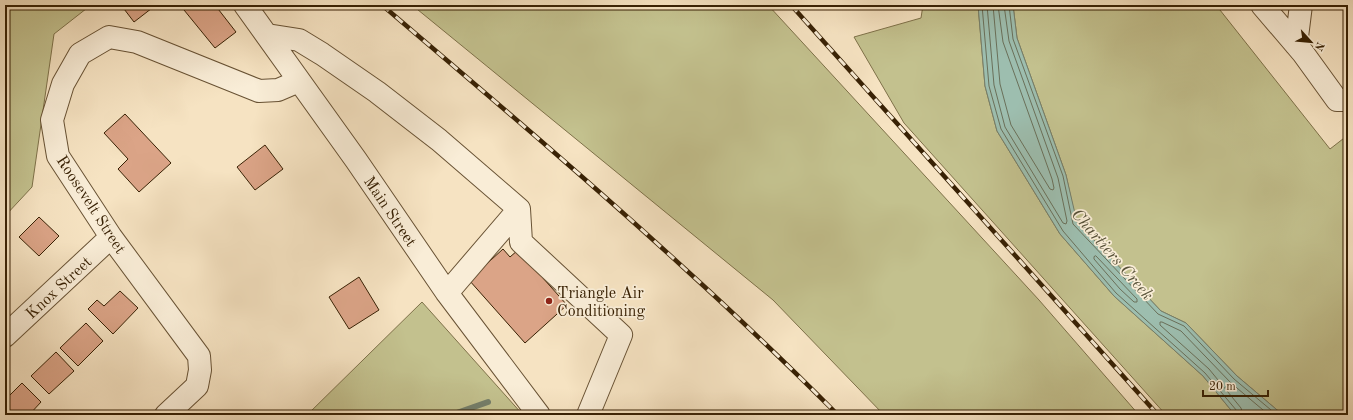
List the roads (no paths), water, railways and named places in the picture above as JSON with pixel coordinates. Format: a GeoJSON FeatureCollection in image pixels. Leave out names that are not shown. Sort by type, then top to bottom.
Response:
{"type":"FeatureCollection","features":[{"type":"Feature","properties":{"kind":"street","name":"Main Street"},"geometry":{"type":"LineString","coordinates":[[245,5],[356,160],[447,293],[539,415]]}},
{"type":"Feature","properties":{"kind":"street"},"geometry":{"type":"LineString","coordinates":[[1262,5],[1296,45],[1337,100],[1348,100]]}},
{"type":"Feature","properties":{"kind":"street"},"geometry":{"type":"LineString","coordinates":[[1296,45],[1301,5]]}},
{"type":"Feature","properties":{"kind":"street"},"geometry":{"type":"LineString","coordinates":[[267,35],[299,40],[322,54],[377,92],[439,140],[519,209],[521,242],[621,335],[588,415]]}},
{"type":"Feature","properties":{"kind":"street","name":"Roosevelt Street"},"geometry":{"type":"LineString","coordinates":[[166,415],[197,386],[200,370],[199,356],[111,238],[58,156],[52,120],[63,84],[80,54],[109,37],[137,42],[259,91],[278,90],[299,81]]}},
{"type":"Feature","properties":{"kind":"street"},"geometry":{"type":"LineString","coordinates":[[447,293],[519,209]]}},
{"type":"Feature","properties":{"kind":"street","name":"Knox Street"},"geometry":{"type":"LineString","coordinates":[[5,336],[111,238]]}},
{"type":"Feature","properties":{"kind":"water"},"geometry":{"type":"Polygon","coordinates":[[[978,5],[1013,5],[1017,38],[1066,175],[1077,222],[1161,311],[1186,323],[1237,376],[1283,415],[1235,415],[1203,376],[1114,296],[1060,234],[997,131],[985,86],[978,5]]]}},
{"type":"Feature","properties":{"kind":"waterway"},"geometry":{"type":"LineString","coordinates":[[451,415],[488,402]]}},
{"type":"Feature","properties":{"kind":"railway"},"geometry":{"type":"LineString","coordinates":[[382,5],[647,234],[743,322],[838,415]]}},
{"type":"Feature","properties":{"kind":"railway"},"geometry":{"type":"LineString","coordinates":[[791,5],[1158,415]]}},
{"type":"Feature","properties":{"kind":"place","name":"Triangle Air Conditioning"},"geometry":{"type":"Point","coordinates":[549,301]}},
{"type":"Feature","properties":{"kind":"water label","name":"Chartiers Creek"},"geometry":{"type":"Point","coordinates":[1113,254]}}]}
